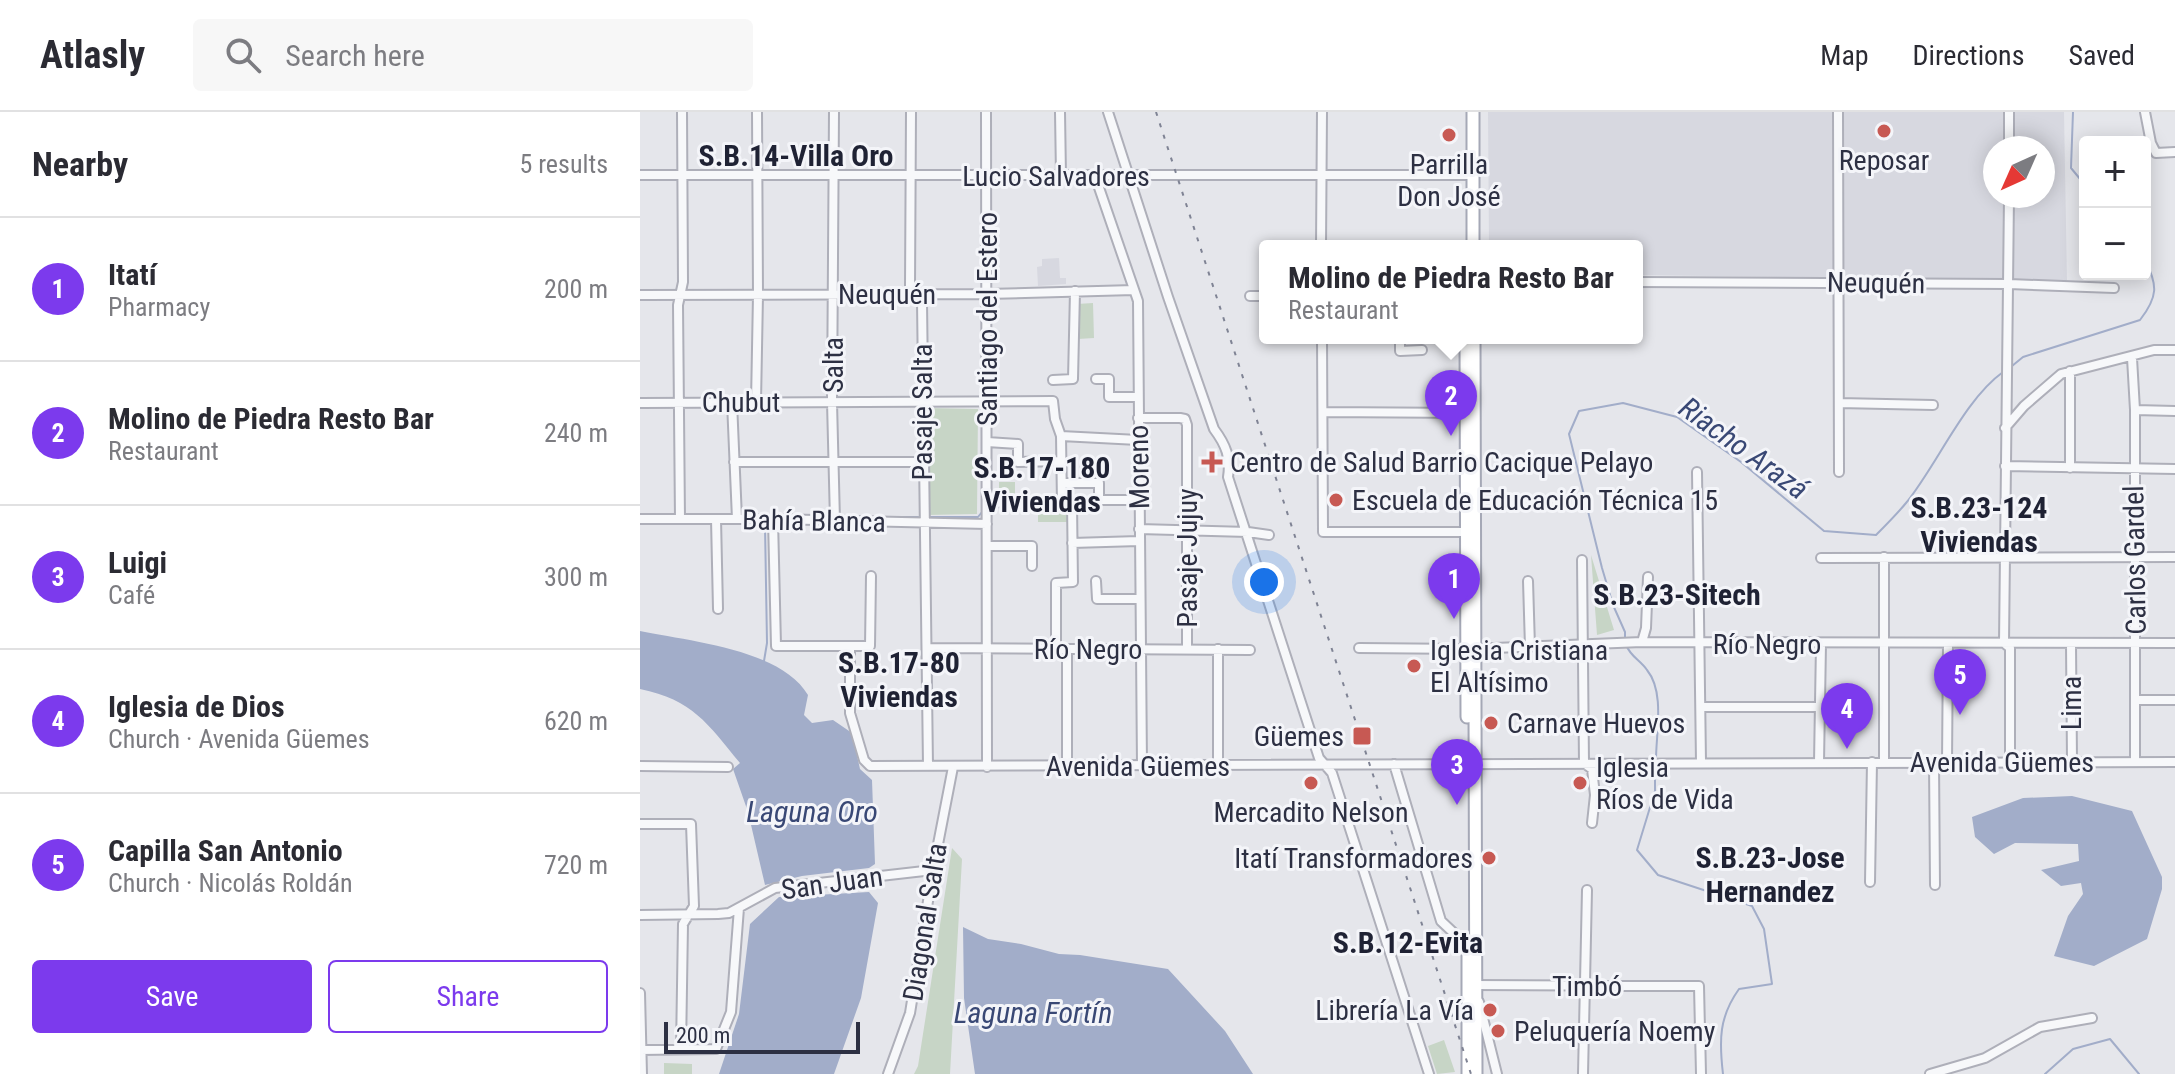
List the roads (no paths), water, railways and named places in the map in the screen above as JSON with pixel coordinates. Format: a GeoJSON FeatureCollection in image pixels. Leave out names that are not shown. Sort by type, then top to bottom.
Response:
{"type":"FeatureCollection","features":[{"type":"Feature","properties":{"kind":"main road"},"geometry":{"type":"LineString","coordinates":[[1465,112],[1473,240]]}},
{"type":"Feature","properties":{"kind":"main road"},"geometry":{"type":"LineString","coordinates":[[1466,240],[1473,112]]}},
{"type":"Feature","properties":{"kind":"main road"},"geometry":{"type":"LineString","coordinates":[[1466,344],[1472,649],[1468,939],[1476,1074]]}},
{"type":"Feature","properties":{"kind":"main road"},"geometry":{"type":"LineString","coordinates":[[1470,413],[1474,344]]}},
{"type":"Feature","properties":{"kind":"main road"},"geometry":{"type":"LineString","coordinates":[[1468,1074],[1471,763]]}},
{"type":"Feature","properties":{"kind":"street"},"geometry":{"type":"LineString","coordinates":[[680,519],[678,305],[683,282],[682,112]]}},
{"type":"Feature","properties":{"kind":"street"},"geometry":{"type":"LineString","coordinates":[[756,402],[757,112]]}},
{"type":"Feature","properties":{"kind":"street","name":"Salta"},"geometry":{"type":"LineString","coordinates":[[834,112],[832,402],[835,521]]}},
{"type":"Feature","properties":{"kind":"street","name":"Pasaje Salta"},"geometry":{"type":"LineString","coordinates":[[911,112],[910,286],[922,302],[923,523]]}},
{"type":"Feature","properties":{"kind":"street","name":"Santiago del Estero"},"geometry":{"type":"LineString","coordinates":[[986,112],[987,767]]}},
{"type":"Feature","properties":{"kind":"street"},"geometry":{"type":"LineString","coordinates":[[1060,112],[1061,176]]}},
{"type":"Feature","properties":{"kind":"street"},"geometry":{"type":"LineString","coordinates":[[1108,112],[1214,429],[1224,442],[1230,463],[1228,477],[1319,758],[1332,773],[1429,1074]]}},
{"type":"Feature","properties":{"kind":"street"},"geometry":{"type":"LineString","coordinates":[[1321,240],[1322,112]]}},
{"type":"Feature","properties":{"kind":"street"},"geometry":{"type":"LineString","coordinates":[[1838,112],[1839,472]]}},
{"type":"Feature","properties":{"kind":"street"},"geometry":{"type":"LineString","coordinates":[[2009,112],[2009,136]]}},
{"type":"Feature","properties":{"kind":"street"},"geometry":{"type":"LineString","coordinates":[[2145,112],[2156,153],[2175,152]]}},
{"type":"Feature","properties":{"kind":"street","name":"Lucio Salvadores"},"geometry":{"type":"LineString","coordinates":[[640,175],[1469,175]]}},
{"type":"Feature","properties":{"kind":"street","name":"Moreno"},"geometry":{"type":"LineString","coordinates":[[1095,176],[1138,301],[1142,766]]}},
{"type":"Feature","properties":{"kind":"street"},"geometry":{"type":"LineString","coordinates":[[2009,208],[2004,643],[2010,648],[2010,762]]}},
{"type":"Feature","properties":{"kind":"street","name":"Neuquén"},"geometry":{"type":"LineString","coordinates":[[1643,282],[2009,284],[2114,288]]}},
{"type":"Feature","properties":{"kind":"street","name":"Neuquén"},"geometry":{"type":"LineString","coordinates":[[640,295],[986,294],[1134,290]]}},
{"type":"Feature","properties":{"kind":"street"},"geometry":{"type":"LineString","coordinates":[[1053,380],[1073,379],[1075,291]]}},
{"type":"Feature","properties":{"kind":"street"},"geometry":{"type":"LineString","coordinates":[[1250,296],[1259,296]]}},
{"type":"Feature","properties":{"kind":"street"},"geometry":{"type":"LineString","coordinates":[[1322,344],[1323,532],[1471,532]]}},
{"type":"Feature","properties":{"kind":"street"},"geometry":{"type":"LineString","coordinates":[[1400,344],[1400,351],[1422,350]]}},
{"type":"Feature","properties":{"kind":"street"},"geometry":{"type":"LineString","coordinates":[[2005,429],[2051,381],[2070,371],[2132,358],[2154,350],[2175,350]]}},
{"type":"Feature","properties":{"kind":"street","name":"Carlos Gardel"},"geometry":{"type":"LineString","coordinates":[[2132,358],[2135,410],[2135,762]]}},
{"type":"Feature","properties":{"kind":"street"},"geometry":{"type":"LineString","coordinates":[[2070,371],[2070,468]]}},
{"type":"Feature","properties":{"kind":"street"},"geometry":{"type":"LineString","coordinates":[[1096,379],[1109,379],[1109,397],[1138,397]]}},
{"type":"Feature","properties":{"kind":"street"},"geometry":{"type":"LineString","coordinates":[[2007,396],[2017,406],[2024,406]]}},
{"type":"Feature","properties":{"kind":"street","name":"Chubut"},"geometry":{"type":"LineString","coordinates":[[640,403],[1053,401],[1061,436]]}},
{"type":"Feature","properties":{"kind":"street"},"geometry":{"type":"LineString","coordinates":[[732,402],[737,519]]}},
{"type":"Feature","properties":{"kind":"street"},"geometry":{"type":"LineString","coordinates":[[1839,403],[1933,405]]}},
{"type":"Feature","properties":{"kind":"street"},"geometry":{"type":"LineString","coordinates":[[2135,410],[2175,411]]}},
{"type":"Feature","properties":{"kind":"street"},"geometry":{"type":"LineString","coordinates":[[1323,412],[1470,413]]}},
{"type":"Feature","properties":{"kind":"street","name":"Pasaje Jujuy"},"geometry":{"type":"LineString","coordinates":[[1138,418],[1185,419],[1187,649]]}},
{"type":"Feature","properties":{"kind":"street"},"geometry":{"type":"LineString","coordinates":[[1062,504],[1061,436],[1138,440]]}},
{"type":"Feature","properties":{"kind":"street"},"geometry":{"type":"LineString","coordinates":[[987,442],[1018,444],[1018,462],[1062,461]]}},
{"type":"Feature","properties":{"kind":"street"},"geometry":{"type":"LineString","coordinates":[[734,462],[922,462]]}},
{"type":"Feature","properties":{"kind":"street"},"geometry":{"type":"LineString","coordinates":[[2005,466],[2175,469]]}},
{"type":"Feature","properties":{"kind":"street"},"geometry":{"type":"LineString","coordinates":[[1697,472],[1701,762]]}},
{"type":"Feature","properties":{"kind":"street"},"geometry":{"type":"LineString","coordinates":[[1062,483],[1099,483],[1099,500],[1139,500]]}},
{"type":"Feature","properties":{"kind":"street"},"geometry":{"type":"LineString","coordinates":[[987,502],[1072,504],[1073,582],[1056,583],[1056,649]]}},
{"type":"Feature","properties":{"kind":"street","name":"Bahía Blanca"},"geometry":{"type":"LineString","coordinates":[[640,519],[987,524]]}},
{"type":"Feature","properties":{"kind":"street"},"geometry":{"type":"LineString","coordinates":[[716,519],[718,609]]}},
{"type":"Feature","properties":{"kind":"street"},"geometry":{"type":"LineString","coordinates":[[773,519],[776,646],[870,646],[871,576]]}},
{"type":"Feature","properties":{"kind":"street"},"geometry":{"type":"LineString","coordinates":[[923,523],[928,766]]}},
{"type":"Feature","properties":{"kind":"street"},"geometry":{"type":"LineString","coordinates":[[1139,529],[1269,535]]}},
{"type":"Feature","properties":{"kind":"street"},"geometry":{"type":"LineString","coordinates":[[1072,543],[1139,541]]}},
{"type":"Feature","properties":{"kind":"street"},"geometry":{"type":"LineString","coordinates":[[987,546],[1032,546],[1032,566]]}},
{"type":"Feature","properties":{"kind":"street"},"geometry":{"type":"LineString","coordinates":[[1884,557],[1884,762]]}},
{"type":"Feature","properties":{"kind":"street"},"geometry":{"type":"LineString","coordinates":[[1821,558],[2175,557]]}},
{"type":"Feature","properties":{"kind":"street"},"geometry":{"type":"LineString","coordinates":[[1582,560],[1584,763],[1592,769],[1595,795],[1592,823]]}},
{"type":"Feature","properties":{"kind":"street"},"geometry":{"type":"LineString","coordinates":[[1637,642],[1646,628],[1648,577]]}},
{"type":"Feature","properties":{"kind":"street"},"geometry":{"type":"LineString","coordinates":[[1096,581],[1097,599],[1140,599]]}},
{"type":"Feature","properties":{"kind":"street"},"geometry":{"type":"LineString","coordinates":[[1528,581],[1530,647]]}},
{"type":"Feature","properties":{"kind":"street","name":"Río Negro"},"geometry":{"type":"LineString","coordinates":[[1359,648],[1472,649],[1637,642],[2175,643]]}},
{"type":"Feature","properties":{"kind":"street"},"geometry":{"type":"LineString","coordinates":[[1819,762],[1821,644]]}},
{"type":"Feature","properties":{"kind":"street"},"geometry":{"type":"LineString","coordinates":[[1947,762],[1948,644]]}},
{"type":"Feature","properties":{"kind":"street","name":"Lima"},"geometry":{"type":"LineString","coordinates":[[2071,644],[2072,761]]}},
{"type":"Feature","properties":{"kind":"street","name":"Avenida Güemes"},"geometry":{"type":"LineString","coordinates":[[850,647],[850,713],[864,760],[870,766],[2175,762]]}},
{"type":"Feature","properties":{"kind":"street","name":"Río Negro"},"geometry":{"type":"LineString","coordinates":[[927,648],[1250,650]]}},
{"type":"Feature","properties":{"kind":"street"},"geometry":{"type":"LineString","coordinates":[[1067,649],[1067,766]]}},
{"type":"Feature","properties":{"kind":"street"},"geometry":{"type":"LineString","coordinates":[[1218,649],[1218,765]]}},
{"type":"Feature","properties":{"kind":"street"},"geometry":{"type":"LineString","coordinates":[[2135,700],[2175,700]]}},
{"type":"Feature","properties":{"kind":"street"},"geometry":{"type":"LineString","coordinates":[[1701,707],[1820,707]]}},
{"type":"Feature","properties":{"kind":"street"},"geometry":{"type":"LineString","coordinates":[[1870,882],[1872,762]]}},
{"type":"Feature","properties":{"kind":"street"},"geometry":{"type":"LineString","coordinates":[[1934,762],[1935,885]]}},
{"type":"Feature","properties":{"kind":"street"},"geometry":{"type":"LineString","coordinates":[[1394,764],[1441,921],[1457,936],[1468,939]]}},
{"type":"Feature","properties":{"kind":"street"},"geometry":{"type":"LineString","coordinates":[[640,766],[728,767]]}},
{"type":"Feature","properties":{"kind":"street","name":"Diagonal Salta"},"geometry":{"type":"LineString","coordinates":[[888,1074],[910,1013],[953,767]]}},
{"type":"Feature","properties":{"kind":"street"},"geometry":{"type":"LineString","coordinates":[[640,824],[691,824],[694,906],[683,924],[681,1049]]}},
{"type":"Feature","properties":{"kind":"street","name":"San Juan"},"geometry":{"type":"LineString","coordinates":[[640,915],[718,914],[739,908],[775,888],[933,870]]}},
{"type":"Feature","properties":{"kind":"street"},"geometry":{"type":"LineString","coordinates":[[1583,1074],[1587,890]]}},
{"type":"Feature","properties":{"kind":"street"},"geometry":{"type":"LineString","coordinates":[[641,1050],[716,1049],[731,1012],[739,908]]}},
{"type":"Feature","properties":{"kind":"street"},"geometry":{"type":"LineString","coordinates":[[1471,985],[1497,1074]]}},
{"type":"Feature","properties":{"kind":"street","name":"Timbó"},"geometry":{"type":"LineString","coordinates":[[1471,985],[1699,986],[1701,1074]]}},
{"type":"Feature","properties":{"kind":"street"},"geometry":{"type":"LineString","coordinates":[[640,993],[642,1074]]}},
{"type":"Feature","properties":{"kind":"street"},"geometry":{"type":"LineString","coordinates":[[1930,1074],[1985,1058],[2040,1027],[2092,1018]]}},
{"type":"Feature","properties":{"kind":"water","name":"Laguna Oro"},"geometry":{"type":"Polygon","coordinates":[[[640,631],[732,650],[777,667],[795,679],[808,695],[804,715],[812,723],[833,720],[852,733],[860,769],[872,780],[875,864],[869,868],[802,876],[765,885],[748,812],[733,769],[740,763],[698,715],[673,700],[640,689],[640,631]]]}},
{"type":"Feature","properties":{"kind":"water"},"geometry":{"type":"Polygon","coordinates":[[[2072,796],[2132,811],[2162,877],[2162,889],[2147,939],[2094,966],[2054,956],[2068,916],[2083,894],[2081,883],[2061,886],[2041,870],[2079,861],[2078,844],[2015,843],[1994,854],[1975,837],[1972,817],[2023,798],[2072,796]]]}},
{"type":"Feature","properties":{"kind":"water","name":"Laguna Oro"},"geometry":{"type":"Polygon","coordinates":[[[869,892],[878,903],[861,998],[834,1074],[719,1074],[739,1014],[750,924],[779,897],[869,892]]]}},
{"type":"Feature","properties":{"kind":"water","name":"Laguna Fortín"},"geometry":{"type":"Polygon","coordinates":[[[963,927],[988,939],[1059,954],[1168,969],[1225,1031],[1253,1074],[975,1074],[964,998],[963,927]]]}},
{"type":"Feature","properties":{"kind":"waterway","name":"Riacho Arazá"},"geometry":{"type":"LineString","coordinates":[[2073,112],[2071,168],[2079,178]]}},
{"type":"Feature","properties":{"kind":"waterway","name":"Riacho Arazá"},"geometry":{"type":"LineString","coordinates":[[2012,366],[2023,357],[2140,320],[2153,298],[2151,275]]}},
{"type":"Feature","properties":{"kind":"waterway","name":"Riacho Arazá"},"geometry":{"type":"LineString","coordinates":[[1625,639],[1602,568],[1569,434],[1579,411],[1623,403],[1677,417],[1741,462],[1824,531],[1876,535],[1917,488],[1976,399],[2003,372]]}},
{"type":"Feature","properties":{"kind":"waterway"},"geometry":{"type":"LineString","coordinates":[[928,517],[978,517],[982,512]]}},
{"type":"Feature","properties":{"kind":"waterway"},"geometry":{"type":"LineString","coordinates":[[871,517],[918,517]]}},
{"type":"Feature","properties":{"kind":"waterway"},"geometry":{"type":"LineString","coordinates":[[764,661],[767,643],[765,526]]}},
{"type":"Feature","properties":{"kind":"waterway","name":"Riacho Arazá"},"geometry":{"type":"LineString","coordinates":[[1626,645],[1647,670],[1656,690],[1656,760]]}},
{"type":"Feature","properties":{"kind":"waterway","name":"Riacho Arazá"},"geometry":{"type":"LineString","coordinates":[[1655,766],[1655,791],[1637,850],[1658,875],[1752,906],[1764,929],[1772,984],[1739,989],[1732,999],[1722,1029],[1723,1074]]}},
{"type":"Feature","properties":{"kind":"waterway","name":"Riacho Arazá"},"geometry":{"type":"LineString","coordinates":[[2045,1074],[2073,1049],[2110,1039],[2139,1074]]}},
{"type":"Feature","properties":{"kind":"railway"},"geometry":{"type":"LineString","coordinates":[[1156,112],[1471,1074]]}},
{"type":"Feature","properties":{"kind":"place","name":"Reposar"},"geometry":{"type":"Point","coordinates":[1884,131]}},
{"type":"Feature","properties":{"kind":"place","name":"Parrilla Don José"},"geometry":{"type":"Point","coordinates":[1449,135]}},
{"type":"Feature","properties":{"kind":"place","name":"Molino de Piedra Resto Bar"},"geometry":{"type":"Point","coordinates":[1451,436]}},
{"type":"Feature","properties":{"kind":"place","name":"Centro de Salud Barrio Cacique Pelayo"},"geometry":{"type":"Point","coordinates":[1212,462]}},
{"type":"Feature","properties":{"kind":"place","name":"Escuela de Educación Técnica 15"},"geometry":{"type":"Point","coordinates":[1336,500]}},
{"type":"Feature","properties":{"kind":"place","name":"Itatí"},"geometry":{"type":"Point","coordinates":[1454,619]}},
{"type":"Feature","properties":{"kind":"place","name":"Iglesia Cristiana El Altísimo"},"geometry":{"type":"Point","coordinates":[1414,666]}},
{"type":"Feature","properties":{"kind":"place","name":"Capilla San Antonio"},"geometry":{"type":"Point","coordinates":[1960,715]}},
{"type":"Feature","properties":{"kind":"place","name":"Carnave Huevos"},"geometry":{"type":"Point","coordinates":[1491,723]}},
{"type":"Feature","properties":{"kind":"place","name":"Güemes"},"geometry":{"type":"Point","coordinates":[1362,736]}},
{"type":"Feature","properties":{"kind":"place","name":"Iglesia de Dios"},"geometry":{"type":"Point","coordinates":[1847,749]}},
{"type":"Feature","properties":{"kind":"place","name":"Mercadito Nelson"},"geometry":{"type":"Point","coordinates":[1311,783]}},
{"type":"Feature","properties":{"kind":"place","name":"Iglesia Ríos de Vida"},"geometry":{"type":"Point","coordinates":[1580,783]}},
{"type":"Feature","properties":{"kind":"place","name":"Luigi"},"geometry":{"type":"Point","coordinates":[1457,805]}},
{"type":"Feature","properties":{"kind":"place","name":"Itatí Transformadores"},"geometry":{"type":"Point","coordinates":[1489,858]}},
{"type":"Feature","properties":{"kind":"place","name":"Librería La Vía"},"geometry":{"type":"Point","coordinates":[1490,1010]}},
{"type":"Feature","properties":{"kind":"place","name":"Peluquería Noemy"},"geometry":{"type":"Point","coordinates":[1498,1031]}},
{"type":"Feature","properties":{"kind":"district","name":"S.B.14-Villa Oro"},"geometry":{"type":"Point","coordinates":[796,155]}},
{"type":"Feature","properties":{"kind":"district","name":"S.B.17-180 Viviendas"},"geometry":{"type":"Point","coordinates":[1042,484]}},
{"type":"Feature","properties":{"kind":"district","name":"S.B.23-124 Viviendas"},"geometry":{"type":"Point","coordinates":[1979,524]}},
{"type":"Feature","properties":{"kind":"district","name":"S.B.23-Sitech"},"geometry":{"type":"Point","coordinates":[1677,594]}},
{"type":"Feature","properties":{"kind":"district","name":"S.B.17-80 Viviendas"},"geometry":{"type":"Point","coordinates":[899,679]}},
{"type":"Feature","properties":{"kind":"district","name":"S.B.23-Jose Hernandez"},"geometry":{"type":"Point","coordinates":[1770,874]}},
{"type":"Feature","properties":{"kind":"district","name":"S.B.12-Evita"},"geometry":{"type":"Point","coordinates":[1408,942]}}]}
